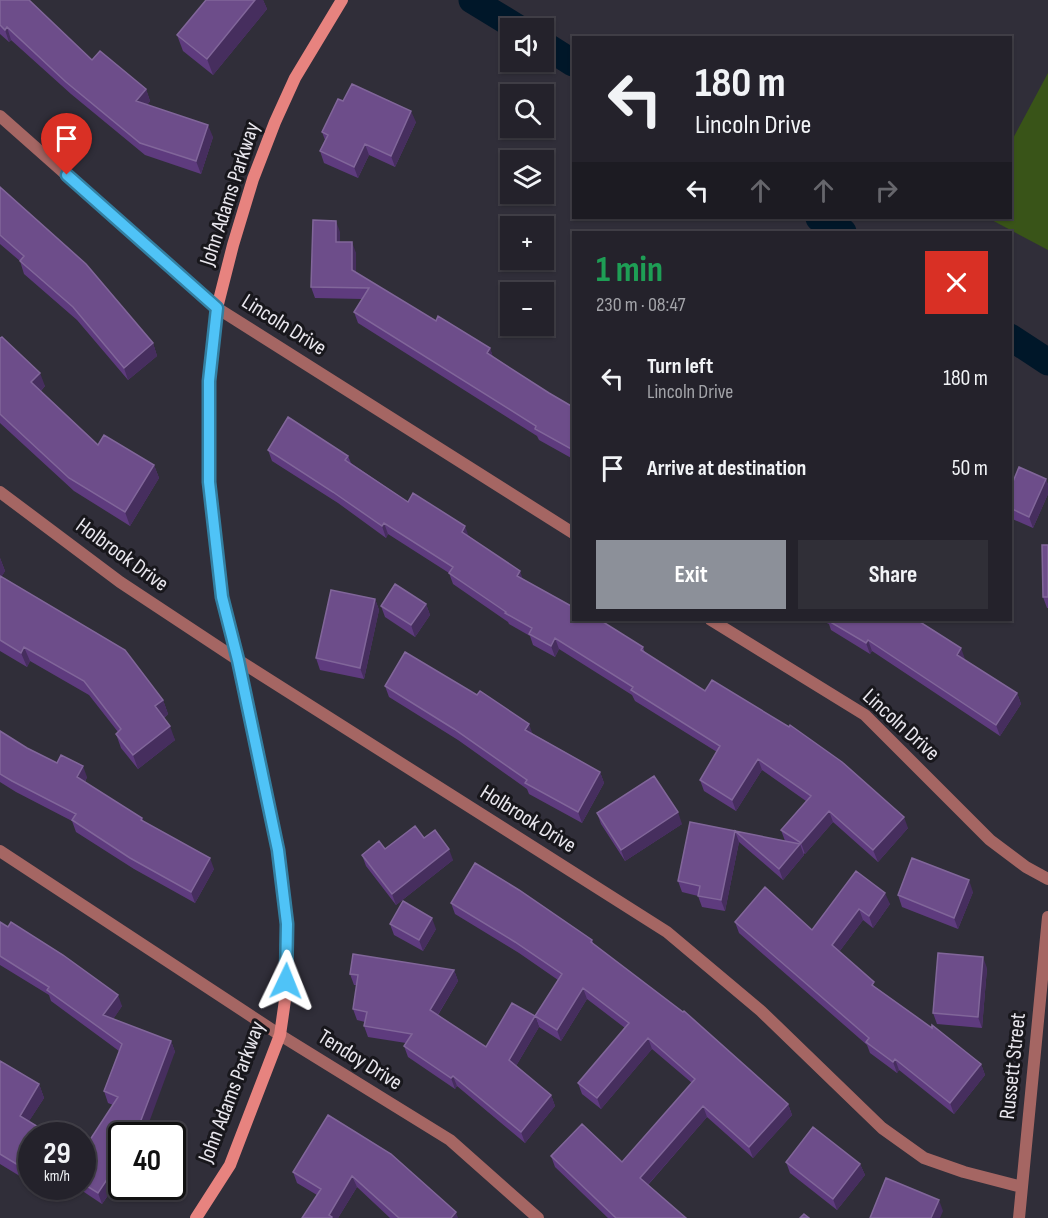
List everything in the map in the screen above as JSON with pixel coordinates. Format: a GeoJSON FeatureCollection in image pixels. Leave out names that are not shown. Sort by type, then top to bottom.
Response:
{"type":"FeatureCollection","features":[{"type":"Feature","properties":{"kind":"street","name":"John Adams Parkway"},"geometry":{"type":"LineString","coordinates":[[196,1218],[230,1165],[280,1035],[285,1000],[287,924],[278,850],[238,660],[222,597],[209,482],[209,381],[217,308],[250,190],[275,122],[295,78],[342,0]]}},
{"type":"Feature","properties":{"kind":"street","name":"Lincoln Drive"},"geometry":{"type":"LineString","coordinates":[[0,116],[217,308],[572,532]]}},
{"type":"Feature","properties":{"kind":"street","name":"Holbrook Drive"},"geometry":{"type":"LineString","coordinates":[[0,492],[120,582],[238,660],[667,932],[761,1011],[882,1128],[924,1158],[964,1172],[1022,1186]]}},
{"type":"Feature","properties":{"kind":"street","name":"Lincoln Drive"},"geometry":{"type":"LineString","coordinates":[[713,621],[866,714],[990,840],[1026,867],[1048,879]]}},
{"type":"Feature","properties":{"kind":"street","name":"Tendoy Drive"},"geometry":{"type":"LineString","coordinates":[[0,851],[280,1035],[450,1140],[538,1218]]}},
{"type":"Feature","properties":{"kind":"street","name":"Russett Street"},"geometry":{"type":"LineString","coordinates":[[1018,1218],[1048,917]]}},
{"type":"Feature","properties":{"kind":"green space"},"geometry":{"type":"Polygon","coordinates":[[[1048,73],[1048,250],[990,219],[1012,219],[1012,140],[1048,73]]]}},
{"type":"Feature","properties":{"kind":"building"},"geometry":{"type":"Polygon","coordinates":[[[0,0],[29,0],[92,60],[100,51],[146,89],[136,101],[208,125],[196,161],[140,143],[66,82],[7,27],[5,30],[0,25],[0,0]]]}},
{"type":"Feature","properties":{"kind":"building"},"geometry":{"type":"Polygon","coordinates":[[[206,0],[255,0],[207,59],[177,35],[206,0]]]}},
{"type":"Feature","properties":{"kind":"building"},"geometry":{"type":"Polygon","coordinates":[[[352,84],[411,111],[391,156],[365,144],[354,167],[320,151],[328,135],[322,132],[338,99],[343,101],[352,84]]]}},
{"type":"Feature","properties":{"kind":"building"},"geometry":{"type":"Polygon","coordinates":[[[0,187],[86,264],[153,343],[124,368],[73,307],[20,261],[24,256],[0,235],[0,187]]]}},
{"type":"Feature","properties":{"kind":"building"},"geometry":{"type":"Polygon","coordinates":[[[313,220],[336,221],[336,242],[352,242],[352,270],[436,321],[438,316],[490,348],[487,353],[572,406],[572,449],[535,429],[536,426],[354,312],[369,288],[311,287],[313,220]]]}},
{"type":"Feature","properties":{"kind":"building"},"geometry":{"type":"Polygon","coordinates":[[[2,337],[40,373],[31,382],[98,445],[104,435],[154,465],[125,512],[69,478],[0,414],[0,338],[2,337]]]}},
{"type":"Feature","properties":{"kind":"building"},"geometry":{"type":"Polygon","coordinates":[[[288,417],[348,456],[345,460],[408,502],[413,493],[465,526],[462,532],[520,571],[517,576],[572,606],[572,621],[602,621],[643,647],[641,650],[705,691],[712,680],[789,727],[790,725],[842,762],[904,817],[873,850],[829,811],[801,843],[781,830],[811,796],[758,759],[732,800],[700,780],[720,746],[631,690],[633,687],[555,638],[551,646],[529,634],[532,628],[505,613],[449,573],[453,567],[384,523],[382,526],[268,450],[288,417]]]}},
{"type":"Feature","properties":{"kind":"building"},"geometry":{"type":"Polygon","coordinates":[[[1019,467],[1046,479],[1029,517],[1012,509],[1012,484],[1019,467]]]}},
{"type":"Feature","properties":{"kind":"building"},"geometry":{"type":"Polygon","coordinates":[[[1042,545],[1048,545],[1048,597],[1043,597],[1042,545]]]}},
{"type":"Feature","properties":{"kind":"building"},"geometry":{"type":"Polygon","coordinates":[[[0,576],[125,650],[163,700],[155,706],[170,726],[133,755],[116,734],[121,729],[84,681],[24,647],[21,653],[0,640],[0,576]]]}},
{"type":"Feature","properties":{"kind":"building"},"geometry":{"type":"Polygon","coordinates":[[[395,584],[426,604],[411,625],[381,606],[395,584]]]}},
{"type":"Feature","properties":{"kind":"building"},"geometry":{"type":"Polygon","coordinates":[[[331,590],[375,599],[360,668],[316,658],[331,590]]]}},
{"type":"Feature","properties":{"kind":"building"},"geometry":{"type":"Polygon","coordinates":[[[829,621],[919,621],[961,648],[957,655],[1017,693],[996,725],[868,640],[866,643],[829,621]]]}},
{"type":"Feature","properties":{"kind":"building"},"geometry":{"type":"Polygon","coordinates":[[[405,652],[477,695],[480,691],[529,724],[525,730],[600,772],[578,812],[525,783],[527,780],[454,729],[385,686],[405,652]]]}},
{"type":"Feature","properties":{"kind":"building"},"geometry":{"type":"Polygon","coordinates":[[[0,731],[57,763],[61,755],[83,766],[77,777],[142,818],[141,820],[210,858],[191,892],[130,858],[72,820],[76,814],[0,774],[0,731]]]}},
{"type":"Feature","properties":{"kind":"building"},"geometry":{"type":"Polygon","coordinates":[[[654,776],[678,812],[621,850],[597,813],[654,776]]]}},
{"type":"Feature","properties":{"kind":"building"},"geometry":{"type":"Polygon","coordinates":[[[690,822],[735,831],[721,900],[698,896],[700,886],[678,881],[690,822]]]}},
{"type":"Feature","properties":{"kind":"building"},"geometry":{"type":"Polygon","coordinates":[[[415,826],[424,838],[435,830],[449,849],[392,894],[362,855],[379,841],[385,849],[415,826]]]}},
{"type":"Feature","properties":{"kind":"building"},"geometry":{"type":"Polygon","coordinates":[[[735,831],[800,844],[779,869],[735,831]]]}},
{"type":"Feature","properties":{"kind":"building"},"geometry":{"type":"Polygon","coordinates":[[[912,858],[969,880],[954,918],[898,895],[912,858]]]}},
{"type":"Feature","properties":{"kind":"building"},"geometry":{"type":"Polygon","coordinates":[[[475,863],[592,940],[591,942],[684,1011],[788,1104],[749,1147],[703,1106],[640,1178],[686,1218],[616,1218],[551,1156],[582,1124],[622,1162],[695,1079],[648,1038],[597,1098],[578,1083],[629,1023],[583,988],[557,1030],[535,1016],[562,974],[451,903],[475,863]]]}},
{"type":"Feature","properties":{"kind":"building"},"geometry":{"type":"Polygon","coordinates":[[[856,871],[885,893],[869,916],[859,909],[832,945],[874,982],[872,985],[932,1028],[932,1025],[981,1064],[950,1103],[895,1059],[893,1062],[866,1042],[869,1038],[735,922],[765,887],[812,930],[856,871]]]}},
{"type":"Feature","properties":{"kind":"building"},"geometry":{"type":"Polygon","coordinates":[[[403,901],[432,918],[419,940],[390,924],[403,901]]]}},
{"type":"Feature","properties":{"kind":"building"},"geometry":{"type":"Polygon","coordinates":[[[0,922],[8,927],[11,922],[63,955],[118,995],[103,1015],[171,1041],[140,1122],[108,1122],[108,1178],[98,1193],[96,1192],[96,1131],[118,1097],[104,1091],[122,1044],[47,990],[49,987],[0,956],[0,922]]]}},
{"type":"Feature","properties":{"kind":"building"},"geometry":{"type":"Polygon","coordinates":[[[938,953],[983,957],[978,1017],[933,1013],[938,953]]]}},
{"type":"Feature","properties":{"kind":"building"},"geometry":{"type":"Polygon","coordinates":[[[353,954],[454,970],[430,1010],[486,1047],[512,1003],[535,1016],[509,1060],[551,1095],[521,1132],[453,1076],[451,1078],[404,1046],[412,1034],[364,1026],[367,1012],[353,1009],[358,975],[350,974],[353,954]]]}},
{"type":"Feature","properties":{"kind":"building"},"geometry":{"type":"Polygon","coordinates":[[[0,1061],[39,1084],[20,1116],[30,1122],[18,1122],[18,1165],[0,1154],[0,1061]]]}},
{"type":"Feature","properties":{"kind":"building"},"geometry":{"type":"Polygon","coordinates":[[[328,1115],[391,1154],[456,1212],[451,1218],[399,1218],[352,1176],[329,1215],[331,1218],[302,1218],[321,1189],[293,1172],[328,1115]]]}},
{"type":"Feature","properties":{"kind":"building"},"geometry":{"type":"Polygon","coordinates":[[[813,1127],[860,1164],[833,1199],[786,1162],[813,1127]]]}},
{"type":"Feature","properties":{"kind":"building"},"geometry":{"type":"Polygon","coordinates":[[[886,1178],[939,1200],[931,1218],[870,1218],[886,1178]]]}},
{"type":"Feature","properties":{"kind":"waterway"},"geometry":{"type":"LineString","coordinates":[[472,0],[502,18]]}},
{"type":"Feature","properties":{"kind":"waterway"},"geometry":{"type":"LineString","coordinates":[[554,51],[572,62]]}},
{"type":"Feature","properties":{"kind":"waterway"},"geometry":{"type":"LineString","coordinates":[[821,219],[841,231]]}},
{"type":"Feature","properties":{"kind":"waterway"},"geometry":{"type":"LineString","coordinates":[[1012,338],[1048,362]]}},
{"type":"Feature","properties":{"kind":"route"},"geometry":{"type":"LineString","coordinates":[[67,175],[217,308],[209,381],[209,482],[222,597],[238,660],[278,850],[287,924],[286,981]]}}]}
